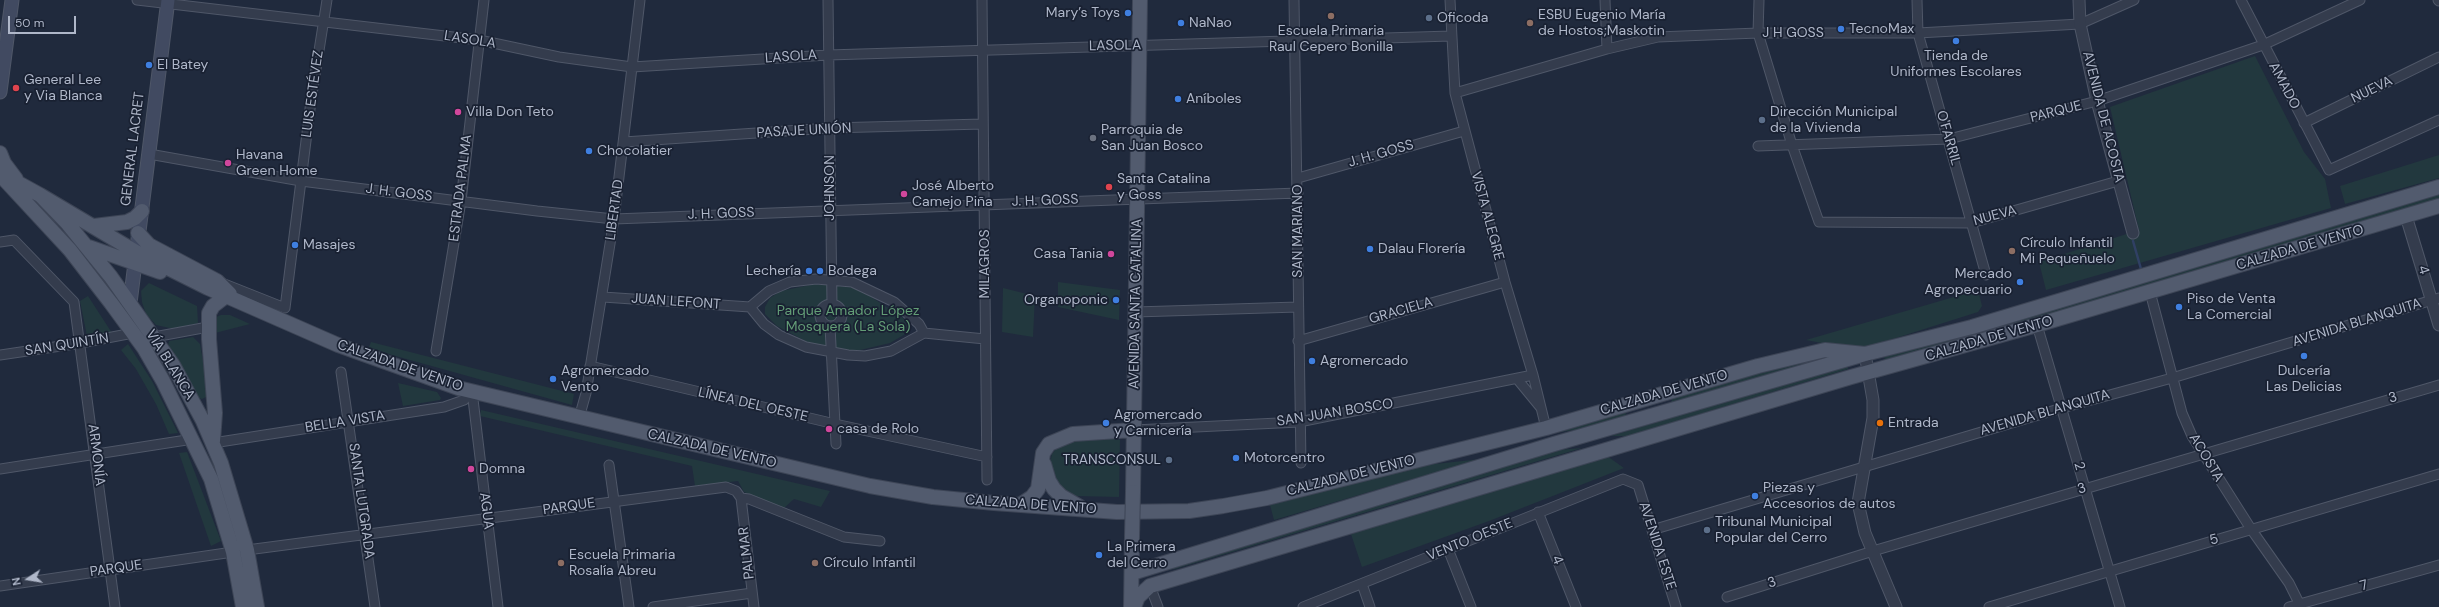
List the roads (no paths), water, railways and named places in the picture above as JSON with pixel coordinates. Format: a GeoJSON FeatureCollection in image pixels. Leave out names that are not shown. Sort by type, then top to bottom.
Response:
{"type":"FeatureCollection","features":[{"type":"Feature","properties":{"kind":"main road"},"geometry":{"type":"LineString","coordinates":[[0,92],[2,49],[12,0]]}},
{"type":"Feature","properties":{"kind":"main road","name":"AVENIDA SANTA CATALINA"},"geometry":{"type":"LineString","coordinates":[[1131,607],[1140,0]]}},
{"type":"Feature","properties":{"kind":"main road","name":"GENERAL LACRET"},"geometry":{"type":"LineString","coordinates":[[130,302],[168,2]]}},
{"type":"Feature","properties":{"kind":"main road"},"geometry":{"type":"LineString","coordinates":[[0,153],[13,177],[25,187]]}},
{"type":"Feature","properties":{"kind":"main road","name":"VÍA BLANCA"},"geometry":{"type":"LineString","coordinates":[[0,174],[40,195],[88,247],[130,302],[176,371],[213,443],[238,515],[247,550],[257,607]]}},
{"type":"Feature","properties":{"kind":"main road","name":"VÍA BLANCA"},"geometry":{"type":"LineString","coordinates":[[0,174],[48,225],[144,348],[193,439],[211,479],[233,552],[243,607]]}},
{"type":"Feature","properties":{"kind":"main road","name":"CALZADA DE VENTO"},"geometry":{"type":"LineString","coordinates":[[1132,574],[1554,444],[1646,419],[1865,354],[1972,327],[2439,187]]}},
{"type":"Feature","properties":{"kind":"main road"},"geometry":{"type":"LineString","coordinates":[[40,195],[94,226],[136,258]]}},
{"type":"Feature","properties":{"kind":"main road","name":"CALZADA DE VENTO"},"geometry":{"type":"LineString","coordinates":[[1150,586],[1869,372],[2037,325],[2439,206]]}},
{"type":"Feature","properties":{"kind":"main road"},"geometry":{"type":"LineString","coordinates":[[94,226],[127,222],[135,218],[142,211]]}},
{"type":"Feature","properties":{"kind":"main road"},"geometry":{"type":"LineString","coordinates":[[48,225],[71,240],[88,247],[136,258],[212,284]]}},
{"type":"Feature","properties":{"kind":"main road"},"geometry":{"type":"LineString","coordinates":[[138,233],[149,245],[212,284],[231,298],[214,306],[209,313],[208,327],[215,413],[213,443]]}},
{"type":"Feature","properties":{"kind":"main road","name":"CALZADA DE VENTO"},"geometry":{"type":"LineString","coordinates":[[231,298],[349,349],[472,391],[579,418],[870,486],[933,497],[1087,510],[1189,511],[1267,498],[1429,456],[1546,428],[1758,366],[1825,350],[1865,354]]}},
{"type":"Feature","properties":{"kind":"main road"},"geometry":{"type":"LineString","coordinates":[[130,302],[131,322],[144,348]]}},
{"type":"Feature","properties":{"kind":"main road"},"geometry":{"type":"LineString","coordinates":[[1020,505],[1032,497],[1038,489],[1043,452],[1049,444],[1073,434],[1134,430]]}},
{"type":"Feature","properties":{"kind":"main road"},"geometry":{"type":"LineString","coordinates":[[1060,439],[1045,457],[1045,467],[1049,481],[1061,496],[1087,510]]}},
{"type":"Feature","properties":{"kind":"main road"},"geometry":{"type":"LineString","coordinates":[[1429,456],[1508,445],[1554,444],[1616,447]]}},
{"type":"Feature","properties":{"kind":"main road"},"geometry":{"type":"LineString","coordinates":[[1132,574],[1136,581],[1150,586],[1138,598],[1134,607]]}},
{"type":"Feature","properties":{"kind":"street","name":"LASOLA"},"geometry":{"type":"LineString","coordinates":[[137,0],[168,2],[479,40],[559,57],[632,67],[828,55],[982,49],[1451,36]]}},
{"type":"Feature","properties":{"kind":"street","name":"LUIS ESTÉVEZ"},"geometry":{"type":"LineString","coordinates":[[212,284],[285,308],[301,181],[327,0]]}},
{"type":"Feature","properties":{"kind":"street","name":"ESTRADA PALMA"},"geometry":{"type":"LineString","coordinates":[[436,352],[460,201],[484,0]]}},
{"type":"Feature","properties":{"kind":"street","name":"LIBERTAD"},"geometry":{"type":"LineString","coordinates":[[579,418],[590,366],[614,219],[640,0]]}},
{"type":"Feature","properties":{"kind":"street","name":"JOHNSON"},"geometry":{"type":"LineString","coordinates":[[828,0],[830,280],[832,304],[840,308],[842,314],[840,322],[830,326]]}},
{"type":"Feature","properties":{"kind":"street","name":"MILAGROS"},"geometry":{"type":"LineString","coordinates":[[982,0],[986,203],[985,340],[987,480]]}},
{"type":"Feature","properties":{"kind":"street","name":"SAN MARIANO"},"geometry":{"type":"LineString","coordinates":[[1294,0],[1298,178],[1300,463]]}},
{"type":"Feature","properties":{"kind":"street","name":"VISTA ALEGRE"},"geometry":{"type":"LineString","coordinates":[[1450,0],[1455,93],[1505,282],[1543,410],[1546,428]]}},
{"type":"Feature","properties":{"kind":"street"},"geometry":{"type":"LineString","coordinates":[[1605,0],[1606,49]]}},
{"type":"Feature","properties":{"kind":"street"},"geometry":{"type":"LineString","coordinates":[[1758,0],[1758,33],[1792,145]]}},
{"type":"Feature","properties":{"kind":"street","name":"O'FARRIL"},"geometry":{"type":"LineString","coordinates":[[1917,0],[1918,33],[1986,275]]}},
{"type":"Feature","properties":{"kind":"street","name":"AVENIDA DE ACOSTA"},"geometry":{"type":"LineString","coordinates":[[2079,0],[2080,24],[2097,101],[2133,233]]}},
{"type":"Feature","properties":{"kind":"street","name":"J H GOSS"},"geometry":{"type":"LineString","coordinates":[[1455,93],[1606,49],[1658,37],[1758,33],[1918,33],[2080,24],[2134,0]]}},
{"type":"Feature","properties":{"kind":"street","name":"AMADO"},"geometry":{"type":"LineString","coordinates":[[2241,0],[2329,170],[2439,120]]}},
{"type":"Feature","properties":{"kind":"street","name":"PARQUE"},"geometry":{"type":"LineString","coordinates":[[1758,146],[1949,139],[2097,101],[2263,45],[2360,0]]}},
{"type":"Feature","properties":{"kind":"street","name":"NUEVA"},"geometry":{"type":"LineString","coordinates":[[2304,123],[2439,57]]}},
{"type":"Feature","properties":{"kind":"street","name":"PASAJE UNIÓN"},"geometry":{"type":"LineString","coordinates":[[624,142],[830,128],[984,124]]}},
{"type":"Feature","properties":{"kind":"street","name":"J. H. GOSS"},"geometry":{"type":"LineString","coordinates":[[1298,178],[1464,131]]}},
{"type":"Feature","properties":{"kind":"street","name":"NUEVA"},"geometry":{"type":"LineString","coordinates":[[1792,145],[1819,222],[1971,223],[2118,181]]}},
{"type":"Feature","properties":{"kind":"street","name":"J. H. GOSS"},"geometry":{"type":"LineString","coordinates":[[149,154],[301,181],[614,219],[986,203],[1298,193]]}},
{"type":"Feature","properties":{"kind":"street","name":"4"},"geometry":{"type":"LineString","coordinates":[[2406,216],[2435,299],[2439,325]]}},
{"type":"Feature","properties":{"kind":"street","name":"ARMONÍA"},"geometry":{"type":"LineString","coordinates":[[0,242],[14,240],[74,302],[96,454],[115,607]]}},
{"type":"Feature","properties":{"kind":"street"},"geometry":{"type":"LineString","coordinates":[[924,333],[908,314],[879,293],[852,282],[816,279],[790,282],[769,291],[750,307],[764,324],[779,335],[806,347],[832,353],[859,356],[879,354],[891,351],[924,333],[985,340]]}},
{"type":"Feature","properties":{"kind":"street","name":"GRACIELA"},"geometry":{"type":"LineString","coordinates":[[1298,341],[1505,282]]}},
{"type":"Feature","properties":{"kind":"street","name":"ACOSTA"},"geometry":{"type":"LineString","coordinates":[[2150,292],[2182,413],[2201,454],[2251,529],[2289,582],[2300,605]]}},
{"type":"Feature","properties":{"kind":"street","name":"JUAN LEFONT"},"geometry":{"type":"LineString","coordinates":[[602,297],[750,307]]}},
{"type":"Feature","properties":{"kind":"street","name":"AVENIDA BLANQUITA"},"geometry":{"type":"LineString","coordinates":[[1652,530],[1864,466],[2062,408],[2172,378],[2435,299]]}},
{"type":"Feature","properties":{"kind":"street"},"geometry":{"type":"LineString","coordinates":[[832,304],[823,306],[820,313],[823,323],[830,326],[836,444]]}},
{"type":"Feature","properties":{"kind":"street"},"geometry":{"type":"LineString","coordinates":[[1136,312],[1298,307]]}},
{"type":"Feature","properties":{"kind":"street","name":"2"},"geometry":{"type":"LineString","coordinates":[[2037,325],[2120,607]]}},
{"type":"Feature","properties":{"kind":"street"},"geometry":{"type":"LineString","coordinates":[[154,337],[208,327]]}},
{"type":"Feature","properties":{"kind":"street","name":"SAN QUINTÍN"},"geometry":{"type":"LineString","coordinates":[[0,355],[81,343],[133,333]]}},
{"type":"Feature","properties":{"kind":"street"},"geometry":{"type":"LineString","coordinates":[[1865,354],[1873,400],[1873,418],[1858,503],[1860,519],[1896,607]]}},
{"type":"Feature","properties":{"kind":"street","name":"LÍNEA DEL OESTE"},"geometry":{"type":"LineString","coordinates":[[590,366],[835,424],[987,457]]}},
{"type":"Feature","properties":{"kind":"street","name":"SANTA LUTGRADA"},"geometry":{"type":"LineString","coordinates":[[341,372],[366,534],[375,607]]}},
{"type":"Feature","properties":{"kind":"street","name":"SAN JUAN BOSCO"},"geometry":{"type":"LineString","coordinates":[[1134,430],[1299,422],[1518,380],[1533,375]]}},
{"type":"Feature","properties":{"kind":"street"},"geometry":{"type":"LineString","coordinates":[[1518,380],[1543,410]]}},
{"type":"Feature","properties":{"kind":"street","name":"3"},"geometry":{"type":"LineString","coordinates":[[1727,597],[1873,551],[2439,385]]}},
{"type":"Feature","properties":{"kind":"street","name":"BELLA VISTA"},"geometry":{"type":"LineString","coordinates":[[213,443],[349,420],[451,405],[464,400],[472,391]]}},
{"type":"Feature","properties":{"kind":"street","name":"AGUA"},"geometry":{"type":"LineString","coordinates":[[472,391],[498,607]]}},
{"type":"Feature","properties":{"kind":"street"},"geometry":{"type":"LineString","coordinates":[[0,469],[193,439]]}},
{"type":"Feature","properties":{"kind":"street"},"geometry":{"type":"LineString","coordinates":[[609,465],[629,607]]}},
{"type":"Feature","properties":{"kind":"street","name":"5"},"geometry":{"type":"LineString","coordinates":[[1989,607],[2439,474]]}},
{"type":"Feature","properties":{"kind":"street","name":"VENTO OESTE"},"geometry":{"type":"LineString","coordinates":[[1303,607],[1623,479],[1638,485]]}},
{"type":"Feature","properties":{"kind":"street","name":"AVENIDA ESTE"},"geometry":{"type":"LineString","coordinates":[[1638,485],[1676,607]]}},
{"type":"Feature","properties":{"kind":"street","name":"PARQUE"},"geometry":{"type":"LineString","coordinates":[[247,550],[726,486],[736,491],[741,498],[750,499],[844,537],[880,541]]}},
{"type":"Feature","properties":{"kind":"street","name":"PALMAR"},"geometry":{"type":"LineString","coordinates":[[741,498],[754,607]]}},
{"type":"Feature","properties":{"kind":"street","name":"4"},"geometry":{"type":"LineString","coordinates":[[1538,512],[1576,607]]}},
{"type":"Feature","properties":{"kind":"street"},"geometry":{"type":"LineString","coordinates":[[1448,549],[1471,607]]}},
{"type":"Feature","properties":{"kind":"street","name":"PARQUE"},"geometry":{"type":"LineString","coordinates":[[0,586],[233,552]]}},
{"type":"Feature","properties":{"kind":"street","name":"7"},"geometry":{"type":"LineString","coordinates":[[2289,607],[2439,564]]}},
{"type":"Feature","properties":{"kind":"street"},"geometry":{"type":"LineString","coordinates":[[1362,584],[1370,607]]}},
{"type":"Feature","properties":{"kind":"street"},"geometry":{"type":"LineString","coordinates":[[1150,586],[1158,607]]}},
{"type":"Feature","properties":{"kind":"street"},"geometry":{"type":"LineString","coordinates":[[653,607],[752,593]]}},
{"type":"Feature","properties":{"kind":"waterway"},"geometry":{"type":"LineString","coordinates":[[2133,241],[2141,269]]}},
{"type":"Feature","properties":{"kind":"place","name":"Mary’s Toys"},"geometry":{"type":"Point","coordinates":[1128,13]}},
{"type":"Feature","properties":{"kind":"place","name":"Escuela Primaria Raul Cepero Bonilla"},"geometry":{"type":"Point","coordinates":[1331,16]}},
{"type":"Feature","properties":{"kind":"place","name":"Oficoda"},"geometry":{"type":"Point","coordinates":[1429,18]}},
{"type":"Feature","properties":{"kind":"place","name":"NaNao"},"geometry":{"type":"Point","coordinates":[1181,23]}},
{"type":"Feature","properties":{"kind":"place","name":"ESBU Eugenio María de Hostos;Maskotin"},"geometry":{"type":"Point","coordinates":[1530,23]}},
{"type":"Feature","properties":{"kind":"place","name":"TecnoMax"},"geometry":{"type":"Point","coordinates":[1841,29]}},
{"type":"Feature","properties":{"kind":"place","name":"Tienda de Uniformes Escolares"},"geometry":{"type":"Point","coordinates":[1956,41]}},
{"type":"Feature","properties":{"kind":"place","name":"El Batey"},"geometry":{"type":"Point","coordinates":[149,65]}},
{"type":"Feature","properties":{"kind":"place","name":"General Lee y Via Blanca"},"geometry":{"type":"Point","coordinates":[16,88]}},
{"type":"Feature","properties":{"kind":"place","name":"Aníboles"},"geometry":{"type":"Point","coordinates":[1178,99]}},
{"type":"Feature","properties":{"kind":"place","name":"Villa Don Teto"},"geometry":{"type":"Point","coordinates":[458,112]}},
{"type":"Feature","properties":{"kind":"place","name":"Dirección Municipal de la Vivienda"},"geometry":{"type":"Point","coordinates":[1762,120]}},
{"type":"Feature","properties":{"kind":"place","name":"Parroquia de San Juan Bosco"},"geometry":{"type":"Point","coordinates":[1093,138]}},
{"type":"Feature","properties":{"kind":"place","name":"Chocolatier"},"geometry":{"type":"Point","coordinates":[589,151]}},
{"type":"Feature","properties":{"kind":"place","name":"Havana Green Home"},"geometry":{"type":"Point","coordinates":[228,163]}},
{"type":"Feature","properties":{"kind":"place","name":"Santa Catalina y Goss"},"geometry":{"type":"Point","coordinates":[1109,187]}},
{"type":"Feature","properties":{"kind":"place","name":"José Alberto Camejo Piña"},"geometry":{"type":"Point","coordinates":[904,194]}},
{"type":"Feature","properties":{"kind":"place","name":"Masajes"},"geometry":{"type":"Point","coordinates":[295,245]}},
{"type":"Feature","properties":{"kind":"place","name":"Dalau Florería"},"geometry":{"type":"Point","coordinates":[1370,249]}},
{"type":"Feature","properties":{"kind":"place","name":"Círculo Infantil Mi Pequeñuelo"},"geometry":{"type":"Point","coordinates":[2012,251]}},
{"type":"Feature","properties":{"kind":"place","name":"Casa Tania"},"geometry":{"type":"Point","coordinates":[1111,254]}},
{"type":"Feature","properties":{"kind":"place","name":"Lechería"},"geometry":{"type":"Point","coordinates":[809,271]}},
{"type":"Feature","properties":{"kind":"place","name":"Bodega"},"geometry":{"type":"Point","coordinates":[820,271]}},
{"type":"Feature","properties":{"kind":"place","name":"Mercado Agropecuario"},"geometry":{"type":"Point","coordinates":[2020,282]}},
{"type":"Feature","properties":{"kind":"place","name":"Organoponic"},"geometry":{"type":"Point","coordinates":[1116,300]}},
{"type":"Feature","properties":{"kind":"place","name":"Piso de Venta La Comercial"},"geometry":{"type":"Point","coordinates":[2179,307]}},
{"type":"Feature","properties":{"kind":"place","name":"Dulcería Las Delicias"},"geometry":{"type":"Point","coordinates":[2304,356]}},
{"type":"Feature","properties":{"kind":"place","name":"Agromercado"},"geometry":{"type":"Point","coordinates":[1312,361]}},
{"type":"Feature","properties":{"kind":"place","name":"Agromercado Vento"},"geometry":{"type":"Point","coordinates":[553,379]}},
{"type":"Feature","properties":{"kind":"place","name":"Agromercado y Carnicería"},"geometry":{"type":"Point","coordinates":[1106,423]}},
{"type":"Feature","properties":{"kind":"place","name":"Entrada"},"geometry":{"type":"Point","coordinates":[1880,423]}},
{"type":"Feature","properties":{"kind":"place","name":"casa de Rolo"},"geometry":{"type":"Point","coordinates":[829,429]}},
{"type":"Feature","properties":{"kind":"place","name":"Motorcentro"},"geometry":{"type":"Point","coordinates":[1236,458]}},
{"type":"Feature","properties":{"kind":"place","name":"TRANSCONSUL"},"geometry":{"type":"Point","coordinates":[1169,460]}},
{"type":"Feature","properties":{"kind":"place","name":"Domna"},"geometry":{"type":"Point","coordinates":[471,469]}},
{"type":"Feature","properties":{"kind":"place","name":"Piezas y Accesorios de autos"},"geometry":{"type":"Point","coordinates":[1755,496]}},
{"type":"Feature","properties":{"kind":"place","name":"Tribunal Municipal Popular del Cerro"},"geometry":{"type":"Point","coordinates":[1707,530]}},
{"type":"Feature","properties":{"kind":"place","name":"La Primera del Cerro"},"geometry":{"type":"Point","coordinates":[1099,555]}},
{"type":"Feature","properties":{"kind":"place","name":"Escuela Primaria Rosalía Abreu"},"geometry":{"type":"Point","coordinates":[561,563]}},
{"type":"Feature","properties":{"kind":"place","name":"Círculo Infantil"},"geometry":{"type":"Point","coordinates":[815,563]}},
{"type":"Feature","properties":{"kind":"park label","name":"Parque Amador López Mosquera (La Sola)"},"geometry":{"type":"Point","coordinates":[848,320]}}]}
